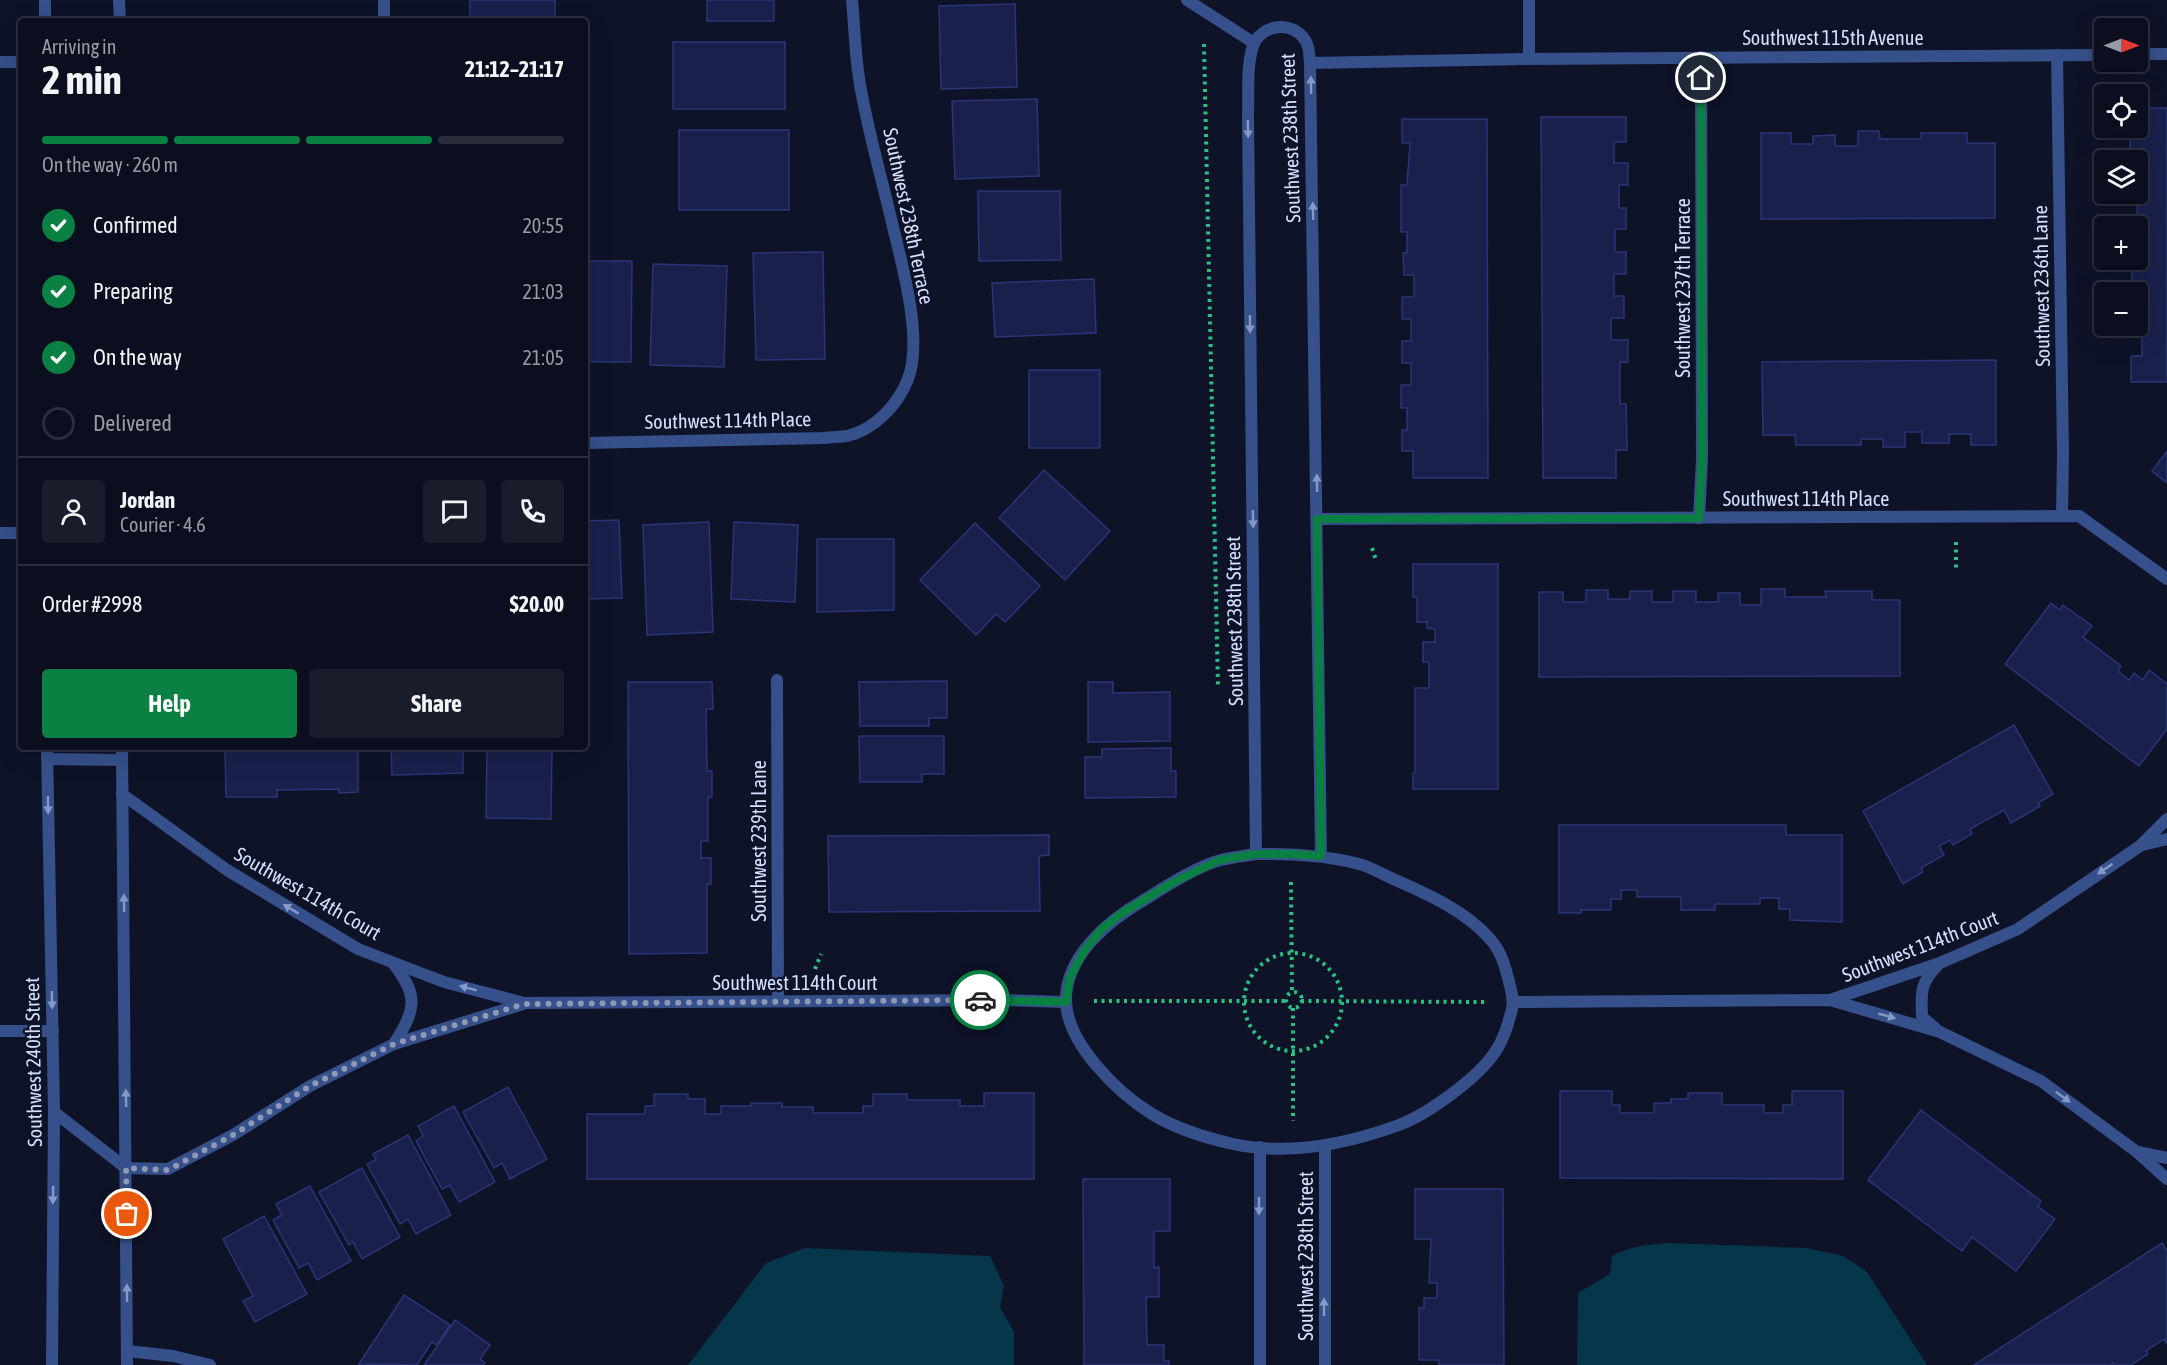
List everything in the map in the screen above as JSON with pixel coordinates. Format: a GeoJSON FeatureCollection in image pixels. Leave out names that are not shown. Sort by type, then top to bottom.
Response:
{"type":"FeatureCollection","features":[{"type":"Feature","properties":{"kind":"street"},"geometry":{"type":"LineString","coordinates":[[45,0],[45,18]]}},
{"type":"Feature","properties":{"kind":"street"},"geometry":{"type":"LineString","coordinates":[[119,0],[120,18]]}},
{"type":"Feature","properties":{"kind":"street"},"geometry":{"type":"LineString","coordinates":[[384,0],[384,18]]}},
{"type":"Feature","properties":{"kind":"street","name":"Southwest 238th Terrace"},"geometry":{"type":"LineString","coordinates":[[852,0],[861,93],[906,279],[912,330],[913,359],[908,379],[899,397],[886,413],[869,427]]}},
{"type":"Feature","properties":{"kind":"street"},"geometry":{"type":"LineString","coordinates":[[1186,0],[1254,43]]}},
{"type":"Feature","properties":{"kind":"street"},"geometry":{"type":"LineString","coordinates":[[1529,0],[1529,58]]}},
{"type":"Feature","properties":{"kind":"street","name":"Southwest 238th Street"},"geometry":{"type":"LineString","coordinates":[[1256,854],[1248,116],[1251,56],[1254,43],[1268,29],[1277,27],[1293,29],[1305,40],[1309,48],[1310,63],[1321,856]]}},
{"type":"Feature","properties":{"kind":"street"},"geometry":{"type":"LineString","coordinates":[[2148,54],[2167,54]]}},
{"type":"Feature","properties":{"kind":"street","name":"Southwest 236th Lane"},"geometry":{"type":"LineString","coordinates":[[2057,55],[2062,516]]}},
{"type":"Feature","properties":{"kind":"street","name":"Southwest 115th Avenue"},"geometry":{"type":"LineString","coordinates":[[1310,63],[1529,58],[2094,55]]}},
{"type":"Feature","properties":{"kind":"street","name":"Southwest 237th Terrace"},"geometry":{"type":"LineString","coordinates":[[1699,518],[1702,459],[1701,57]]}},
{"type":"Feature","properties":{"kind":"street"},"geometry":{"type":"LineString","coordinates":[[0,62],[18,62]]}},
{"type":"Feature","properties":{"kind":"street","name":"Southwest 114th Place"},"geometry":{"type":"LineString","coordinates":[[588,443],[824,438],[848,436],[869,427]]}},
{"type":"Feature","properties":{"kind":"street","name":"Southwest 114th Place"},"geometry":{"type":"LineString","coordinates":[[1317,519],[2079,516],[2167,579]]}},
{"type":"Feature","properties":{"kind":"street"},"geometry":{"type":"LineString","coordinates":[[0,532],[18,532]]}},
{"type":"Feature","properties":{"kind":"street","name":"Southwest 239th Lane"},"geometry":{"type":"LineString","coordinates":[[777,681],[778,1001]]}},
{"type":"Feature","properties":{"kind":"street","name":"Southwest 240th Street"},"geometry":{"type":"LineString","coordinates":[[52,1365],[54,1112],[47,753],[122,753],[127,1365]]}},
{"type":"Feature","properties":{"kind":"street","name":"Southwest 114th Court"},"geometry":{"type":"LineString","coordinates":[[122,794],[226,870],[358,949],[444,982],[524,1004],[1004,1000],[1066,1002]]}},
{"type":"Feature","properties":{"kind":"street","name":"Southwest 114th Court"},"geometry":{"type":"LineString","coordinates":[[1830,1000],[1940,963],[2018,930],[2140,846],[2167,819]]}},
{"type":"Feature","properties":{"kind":"street"},"geometry":{"type":"LineString","coordinates":[[2140,846],[2167,839]]}},
{"type":"Feature","properties":{"kind":"street"},"geometry":{"type":"LineString","coordinates":[[1256,854],[1321,856],[1363,865],[1414,888],[1457,912],[1490,939],[1499,952],[1506,969],[1514,1002],[1507,1030],[1495,1053],[1470,1079],[1434,1108],[1380,1132],[1324,1146],[1235,1145],[1198,1135],[1152,1114],[1106,1077],[1085,1052],[1071,1024],[1066,1002],[1070,977],[1084,951],[1102,929],[1122,913],[1172,883],[1219,860],[1256,854]]}},
{"type":"Feature","properties":{"kind":"street"},"geometry":{"type":"LineString","coordinates":[[392,962],[406,980],[413,998],[408,1023],[394,1044]]}},
{"type":"Feature","properties":{"kind":"street"},"geometry":{"type":"LineString","coordinates":[[1940,963],[1925,978],[1921,993],[1922,1017],[1940,1032]]}},
{"type":"Feature","properties":{"kind":"street","name":"Southwest 114th Court"},"geometry":{"type":"LineString","coordinates":[[1514,1002],[1830,1000],[1940,1032],[2041,1081],[2137,1152],[2167,1179]]}},
{"type":"Feature","properties":{"kind":"street","name":"Southwest 114th Court"},"geometry":{"type":"LineString","coordinates":[[126,1168],[168,1170],[233,1135],[310,1086],[394,1044],[524,1004]]}},
{"type":"Feature","properties":{"kind":"street"},"geometry":{"type":"LineString","coordinates":[[0,1031],[53,1030]]}},
{"type":"Feature","properties":{"kind":"street"},"geometry":{"type":"LineString","coordinates":[[54,1112],[126,1168]]}},
{"type":"Feature","properties":{"kind":"street","name":"Southwest 238th Street"},"geometry":{"type":"LineString","coordinates":[[1324,1146],[1324,1365]]}},
{"type":"Feature","properties":{"kind":"street"},"geometry":{"type":"LineString","coordinates":[[1260,1147],[1260,1365]]}},
{"type":"Feature","properties":{"kind":"street"},"geometry":{"type":"LineString","coordinates":[[2137,1152],[2167,1158]]}},
{"type":"Feature","properties":{"kind":"street"},"geometry":{"type":"LineString","coordinates":[[127,1351],[173,1356],[210,1365]]}},
{"type":"Feature","properties":{"kind":"path"},"geometry":{"type":"LineString","coordinates":[[1204,34],[1218,688]]}},
{"type":"Feature","properties":{"kind":"path"},"geometry":{"type":"LineString","coordinates":[[1372,548],[1376,560]]}},
{"type":"Feature","properties":{"kind":"path"},"geometry":{"type":"LineString","coordinates":[[1291,875],[1292,993]]}},
{"type":"Feature","properties":{"kind":"path"},"geometry":{"type":"LineString","coordinates":[[1292,953],[1307,955],[1321,961],[1332,972],[1339,986],[1342,1001],[1340,1017],[1333,1031],[1323,1042],[1308,1050],[1293,1052],[1277,1049],[1264,1042],[1252,1031],[1246,1017],[1244,1001],[1246,987],[1253,973],[1277,955],[1292,953]]}},
{"type":"Feature","properties":{"kind":"path"},"geometry":{"type":"LineString","coordinates":[[815,969],[821,954]]}},
{"type":"Feature","properties":{"kind":"path"},"geometry":{"type":"LineString","coordinates":[[1299,994],[1301,1001],[1297,1007],[1293,1008],[1287,1004],[1288,995],[1299,994]]}},
{"type":"Feature","properties":{"kind":"path"},"geometry":{"type":"LineString","coordinates":[[1094,1001],[1287,1001]]}},
{"type":"Feature","properties":{"kind":"path"},"geometry":{"type":"LineString","coordinates":[[1301,1001],[1493,1002]]}},
{"type":"Feature","properties":{"kind":"path"},"geometry":{"type":"LineString","coordinates":[[1293,1008],[1293,1127]]}},
{"type":"Feature","properties":{"kind":"water"},"geometry":{"type":"Polygon","coordinates":[[[1667,1243],[1807,1248],[1843,1256],[1867,1272],[1927,1365],[1577,1365],[1578,1293],[1610,1274],[1612,1256],[1632,1248],[1667,1243]]]}},
{"type":"Feature","properties":{"kind":"water"},"geometry":{"type":"Polygon","coordinates":[[[805,1248],[990,1256],[1004,1286],[1000,1307],[1014,1332],[1014,1365],[688,1365],[766,1263],[805,1248]]]}},
{"type":"Feature","properties":{"kind":"building"},"geometry":{"type":"Polygon","coordinates":[[[470,0],[555,0],[555,18],[470,18],[470,0]]]}},
{"type":"Feature","properties":{"kind":"building"},"geometry":{"type":"Polygon","coordinates":[[[707,0],[774,0],[774,21],[707,21],[707,0]]]}},
{"type":"Feature","properties":{"kind":"building"},"geometry":{"type":"Polygon","coordinates":[[[1015,4],[1017,87],[941,89],[939,6],[1015,4]]]}},
{"type":"Feature","properties":{"kind":"building"},"geometry":{"type":"Polygon","coordinates":[[[673,42],[785,42],[785,109],[673,109],[673,42]]]}},
{"type":"Feature","properties":{"kind":"building"},"geometry":{"type":"Polygon","coordinates":[[[1037,99],[1039,176],[955,179],[952,101],[1037,99]]]}},
{"type":"Feature","properties":{"kind":"building"},"geometry":{"type":"Polygon","coordinates":[[[2148,108],[2167,108],[2167,382],[2131,382],[2131,356],[2142,356],[2142,336],[2148,336],[2148,282],[2132,282],[2132,270],[2148,270],[2148,216],[2137,216],[2137,204],[2148,204],[2148,150],[2130,150],[2130,138],[2148,138],[2148,108]]]}},
{"type":"Feature","properties":{"kind":"building"},"geometry":{"type":"Polygon","coordinates":[[[1541,117],[1626,117],[1626,142],[1614,142],[1614,163],[1628,163],[1628,185],[1619,185],[1619,208],[1626,208],[1626,229],[1615,229],[1615,252],[1626,252],[1626,274],[1614,274],[1614,296],[1624,296],[1624,318],[1611,318],[1611,340],[1628,340],[1628,362],[1620,362],[1620,404],[1626,404],[1627,450],[1616,450],[1616,478],[1543,478],[1541,117]]]}},
{"type":"Feature","properties":{"kind":"building"},"geometry":{"type":"Polygon","coordinates":[[[1402,119],[1487,119],[1488,478],[1413,478],[1413,451],[1402,451],[1402,430],[1407,430],[1407,408],[1401,408],[1401,385],[1411,385],[1411,363],[1402,363],[1402,341],[1411,341],[1411,319],[1402,319],[1402,297],[1414,297],[1414,275],[1404,275],[1403,253],[1407,253],[1407,232],[1401,232],[1401,185],[1407,185],[1410,143],[1402,143],[1402,119]]]}},
{"type":"Feature","properties":{"kind":"building"},"geometry":{"type":"Polygon","coordinates":[[[679,130],[789,130],[789,210],[679,210],[679,130]]]}},
{"type":"Feature","properties":{"kind":"building"},"geometry":{"type":"Polygon","coordinates":[[[1858,131],[1879,131],[1880,139],[1921,139],[1921,133],[1967,133],[1967,143],[1995,143],[1995,218],[1761,219],[1761,133],[1791,133],[1791,144],[1813,144],[1813,136],[1835,135],[1835,146],[1858,146],[1858,131]]]}},
{"type":"Feature","properties":{"kind":"building"},"geometry":{"type":"Polygon","coordinates":[[[978,191],[1060,191],[1061,260],[979,261],[978,191]]]}},
{"type":"Feature","properties":{"kind":"building"},"geometry":{"type":"Polygon","coordinates":[[[823,252],[825,359],[756,360],[753,253],[823,252]]]}},
{"type":"Feature","properties":{"kind":"building"},"geometry":{"type":"Polygon","coordinates":[[[588,261],[632,261],[631,362],[588,362],[588,261]]]}},
{"type":"Feature","properties":{"kind":"building"},"geometry":{"type":"Polygon","coordinates":[[[653,264],[727,266],[724,367],[650,365],[653,264]]]}},
{"type":"Feature","properties":{"kind":"building"},"geometry":{"type":"Polygon","coordinates":[[[1094,279],[1096,333],[995,337],[992,283],[1094,279]]]}},
{"type":"Feature","properties":{"kind":"building"},"geometry":{"type":"Polygon","coordinates":[[[1996,360],[1996,445],[1971,445],[1971,434],[1949,434],[1949,443],[1922,443],[1922,432],[1905,432],[1905,447],[1883,447],[1883,439],[1861,439],[1861,445],[1796,445],[1795,435],[1763,435],[1762,362],[1996,360]]]}},
{"type":"Feature","properties":{"kind":"building"},"geometry":{"type":"Polygon","coordinates":[[[1029,370],[1100,370],[1100,448],[1029,448],[1029,370]]]}},
{"type":"Feature","properties":{"kind":"building"},"geometry":{"type":"Polygon","coordinates":[[[2167,451],[2167,483],[2152,471],[2167,451]]]}},
{"type":"Feature","properties":{"kind":"building"},"geometry":{"type":"Polygon","coordinates":[[[1044,470],[1110,531],[1065,580],[999,518],[1044,470]]]}},
{"type":"Feature","properties":{"kind":"building"},"geometry":{"type":"Polygon","coordinates":[[[619,520],[622,598],[588,599],[588,521],[619,520]]]}},
{"type":"Feature","properties":{"kind":"building"},"geometry":{"type":"Polygon","coordinates":[[[709,522],[713,632],[647,635],[643,525],[709,522]]]}},
{"type":"Feature","properties":{"kind":"building"},"geometry":{"type":"Polygon","coordinates":[[[734,522],[798,525],[795,602],[731,599],[734,522]]]}},
{"type":"Feature","properties":{"kind":"building"},"geometry":{"type":"Polygon","coordinates":[[[975,523],[1040,586],[1005,622],[996,614],[976,635],[920,580],[975,523]]]}},
{"type":"Feature","properties":{"kind":"building"},"geometry":{"type":"Polygon","coordinates":[[[817,539],[894,539],[894,610],[817,612],[817,539]]]}},
{"type":"Feature","properties":{"kind":"building"},"geometry":{"type":"Polygon","coordinates":[[[1413,564],[1498,564],[1498,789],[1413,789],[1415,688],[1429,688],[1429,662],[1423,662],[1423,642],[1435,642],[1435,629],[1427,628],[1427,622],[1417,622],[1417,597],[1413,597],[1413,564]]]}},
{"type":"Feature","properties":{"kind":"building"},"geometry":{"type":"Polygon","coordinates":[[[1761,589],[1785,589],[1785,597],[1826,597],[1825,591],[1872,591],[1872,600],[1900,600],[1900,676],[1539,677],[1539,592],[1563,592],[1563,602],[1586,602],[1586,590],[1608,590],[1608,599],[1630,599],[1630,591],[1652,591],[1652,602],[1673,602],[1673,591],[1696,591],[1696,602],[1718,602],[1718,593],[1740,593],[1740,605],[1761,605],[1761,589]]]}},
{"type":"Feature","properties":{"kind":"building"},"geometry":{"type":"Polygon","coordinates":[[[2051,603],[2060,610],[2063,605],[2092,626],[2083,637],[2121,666],[2118,671],[2129,680],[2134,673],[2143,680],[2149,670],[2167,684],[2167,729],[2139,766],[2005,664],[2051,603]]]}},
{"type":"Feature","properties":{"kind":"building"},"geometry":{"type":"Polygon","coordinates":[[[947,681],[947,718],[929,718],[929,726],[860,726],[859,682],[947,681]]]}},
{"type":"Feature","properties":{"kind":"building"},"geometry":{"type":"Polygon","coordinates":[[[628,682],[712,682],[713,709],[706,709],[707,771],[712,771],[712,797],[708,797],[708,841],[701,841],[701,858],[711,858],[711,884],[707,884],[707,953],[629,954],[628,682]]]}},
{"type":"Feature","properties":{"kind":"building"},"geometry":{"type":"Polygon","coordinates":[[[1088,682],[1113,682],[1113,693],[1170,692],[1170,741],[1088,742],[1088,682]]]}},
{"type":"Feature","properties":{"kind":"building"},"geometry":{"type":"Polygon","coordinates":[[[2014,725],[2053,794],[2038,803],[2040,806],[2011,823],[2004,810],[1970,829],[1972,834],[1953,845],[1950,840],[1939,846],[1944,855],[1921,868],[1923,872],[1903,884],[1863,811],[2014,725]]]}},
{"type":"Feature","properties":{"kind":"building"},"geometry":{"type":"Polygon","coordinates":[[[859,736],[944,736],[944,774],[922,774],[922,782],[860,782],[859,736]]]}},
{"type":"Feature","properties":{"kind":"building"},"geometry":{"type":"Polygon","coordinates":[[[1171,748],[1171,771],[1176,771],[1176,797],[1085,798],[1085,757],[1102,757],[1102,749],[1171,748]]]}},
{"type":"Feature","properties":{"kind":"building"},"geometry":{"type":"Polygon","coordinates":[[[225,750],[358,750],[358,792],[339,793],[339,789],[277,790],[277,797],[226,797],[225,750]]]}},
{"type":"Feature","properties":{"kind":"building"},"geometry":{"type":"Polygon","coordinates":[[[391,750],[463,750],[463,773],[392,775],[391,750]]]}},
{"type":"Feature","properties":{"kind":"building"},"geometry":{"type":"Polygon","coordinates":[[[487,750],[552,750],[551,819],[486,818],[487,750]]]}},
{"type":"Feature","properties":{"kind":"building"},"geometry":{"type":"Polygon","coordinates":[[[1559,825],[1786,825],[1786,835],[1842,835],[1842,922],[1790,920],[1790,909],[1779,909],[1779,898],[1760,898],[1760,904],[1715,904],[1715,910],[1681,910],[1681,897],[1637,897],[1637,890],[1621,890],[1621,899],[1611,899],[1611,910],[1559,913],[1559,825]]]}},
{"type":"Feature","properties":{"kind":"building"},"geometry":{"type":"Polygon","coordinates":[[[1049,835],[1049,855],[1039,856],[1040,911],[829,912],[828,836],[1049,835]]]}},
{"type":"Feature","properties":{"kind":"building"},"geometry":{"type":"Polygon","coordinates":[[[508,1087],[547,1159],[510,1179],[502,1163],[494,1168],[463,1112],[508,1087]]]}},
{"type":"Feature","properties":{"kind":"building"},"geometry":{"type":"Polygon","coordinates":[[[1560,1091],[1612,1091],[1612,1105],[1620,1105],[1620,1113],[1654,1113],[1654,1103],[1671,1103],[1671,1099],[1688,1099],[1688,1093],[1722,1093],[1722,1105],[1764,1105],[1764,1113],[1783,1113],[1783,1105],[1792,1105],[1792,1091],[1843,1091],[1843,1179],[1560,1178],[1560,1091]]]}},
{"type":"Feature","properties":{"kind":"building"},"geometry":{"type":"Polygon","coordinates":[[[984,1093],[1034,1093],[1034,1179],[587,1179],[587,1114],[645,1114],[645,1106],[654,1106],[654,1094],[688,1094],[688,1099],[705,1099],[705,1114],[721,1114],[721,1106],[751,1106],[751,1103],[782,1103],[782,1107],[813,1107],[813,1113],[863,1113],[863,1106],[873,1106],[873,1094],[907,1094],[907,1100],[960,1100],[960,1106],[984,1106],[984,1093]]]}},
{"type":"Feature","properties":{"kind":"building"},"geometry":{"type":"Polygon","coordinates":[[[454,1106],[495,1182],[459,1202],[450,1185],[442,1189],[416,1141],[423,1136],[418,1126],[454,1106]]]}},
{"type":"Feature","properties":{"kind":"building"},"geometry":{"type":"Polygon","coordinates":[[[1921,1110],[2041,1201],[2038,1207],[2055,1219],[2016,1271],[1972,1237],[1962,1251],[1868,1180],[1921,1110]]]}},
{"type":"Feature","properties":{"kind":"building"},"geometry":{"type":"Polygon","coordinates":[[[408,1135],[451,1215],[416,1234],[408,1219],[400,1224],[367,1164],[376,1160],[373,1154],[408,1135]]]}},
{"type":"Feature","properties":{"kind":"building"},"geometry":{"type":"Polygon","coordinates":[[[362,1168],[400,1237],[362,1259],[353,1242],[349,1245],[319,1192],[362,1168]]]}},
{"type":"Feature","properties":{"kind":"building"},"geometry":{"type":"Polygon","coordinates":[[[1083,1179],[1170,1179],[1170,1231],[1154,1231],[1154,1268],[1159,1267],[1159,1297],[1146,1297],[1147,1345],[1164,1345],[1164,1361],[1169,1361],[1169,1365],[1084,1365],[1083,1179]]]}},
{"type":"Feature","properties":{"kind":"building"},"geometry":{"type":"Polygon","coordinates":[[[310,1186],[351,1261],[317,1280],[308,1263],[299,1268],[273,1220],[282,1215],[276,1204],[310,1186]]]}},
{"type":"Feature","properties":{"kind":"building"},"geometry":{"type":"Polygon","coordinates":[[[1415,1189],[1503,1189],[1504,1365],[1439,1365],[1439,1360],[1419,1360],[1419,1308],[1424,1308],[1424,1298],[1437,1298],[1437,1283],[1429,1283],[1431,1239],[1415,1239],[1415,1189]]]}},
{"type":"Feature","properties":{"kind":"building"},"geometry":{"type":"Polygon","coordinates":[[[264,1216],[307,1294],[255,1322],[243,1301],[253,1296],[223,1239],[264,1216]]]}},
{"type":"Feature","properties":{"kind":"building"},"geometry":{"type":"Polygon","coordinates":[[[2162,1243],[2167,1251],[2167,1344],[2164,1339],[2146,1351],[2148,1354],[2131,1365],[2114,1365],[2113,1363],[2110,1365],[1974,1365],[2162,1243]]]}},
{"type":"Feature","properties":{"kind":"building"},"geometry":{"type":"Polygon","coordinates":[[[404,1295],[450,1325],[437,1345],[432,1342],[417,1365],[359,1364],[404,1295]]]}},
{"type":"Feature","properties":{"kind":"building"},"geometry":{"type":"Polygon","coordinates":[[[455,1320],[490,1345],[480,1359],[485,1363],[483,1365],[424,1365],[455,1320]]]}},
{"type":"Feature","properties":{"kind":"way so far"},"geometry":{"type":"LineString","coordinates":[[127,1214],[126,1168],[168,1170],[233,1135],[310,1086],[394,1044],[524,1004],[980,1000]]}},
{"type":"Feature","properties":{"kind":"route"},"geometry":{"type":"LineString","coordinates":[[980,1000],[1066,1002],[1070,977],[1084,951],[1102,929],[1122,913],[1172,883],[1219,860],[1256,854],[1321,856],[1317,519],[1699,518],[1702,459],[1701,78]]}}]}
